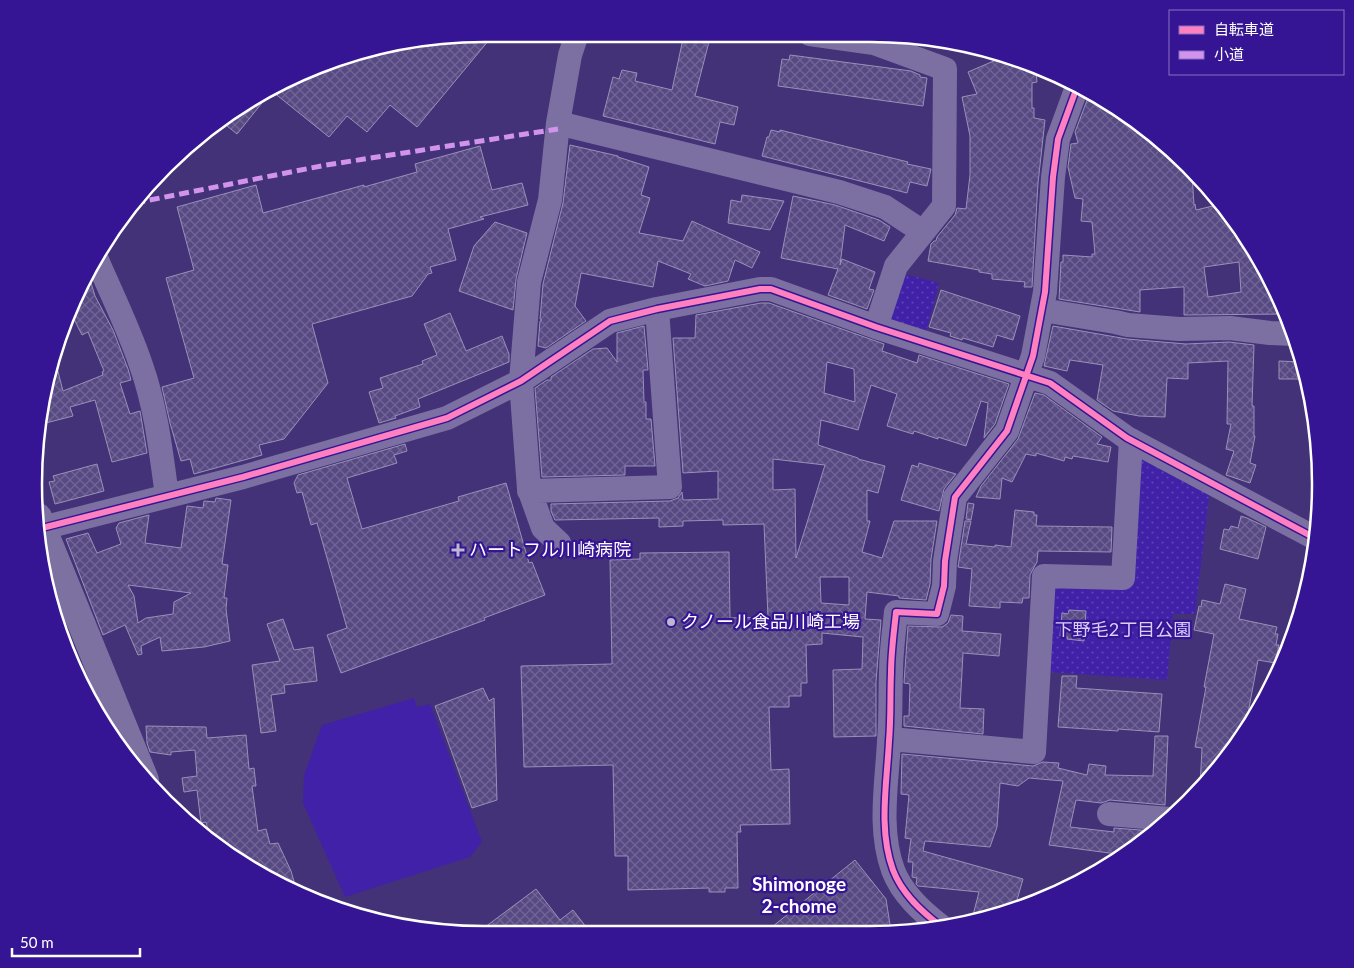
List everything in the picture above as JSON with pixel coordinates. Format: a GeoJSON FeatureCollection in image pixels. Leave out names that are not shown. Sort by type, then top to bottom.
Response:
{"type":"FeatureCollection","features":[{"type":"Feature","properties":{"kind":"highway"},"geometry":{"type":"LineString","coordinates":[[45,535],[133,752]]}},
{"type":"Feature","properties":{"kind":"street"},"geometry":{"type":"LineString","coordinates":[[559,544],[542,528],[529,491],[521,380],[529,282],[550,200],[558,123],[570,55],[574,42]]}},
{"type":"Feature","properties":{"kind":"street"},"geometry":{"type":"LineString","coordinates":[[867,42],[945,69],[944,206],[896,266],[876,327]]}},
{"type":"Feature","properties":{"kind":"street"},"geometry":{"type":"LineString","coordinates":[[934,921],[904,892],[893,870],[885,838],[884,812],[890,739],[891,670],[896,612],[937,614],[944,586],[945,561],[955,497],[1007,431],[1027,376],[1033,356],[1045,292],[1053,177],[1058,139],[1075,93]]}},
{"type":"Feature","properties":{"kind":"street"},"geometry":{"type":"LineString","coordinates":[[558,123],[839,192],[885,207],[923,232]]}},
{"type":"Feature","properties":{"kind":"street"},"geometry":{"type":"LineString","coordinates":[[100,267],[141,365],[150,394],[159,431],[167,496]]}},
{"type":"Feature","properties":{"kind":"street"},"geometry":{"type":"LineString","coordinates":[[44,521],[167,496],[447,418],[521,380],[610,321],[657,309],[760,289],[771,289],[876,327],[1050,383],[1131,440],[1309,535]]}},
{"type":"Feature","properties":{"kind":"street"},"geometry":{"type":"LineString","coordinates":[[529,491],[670,487],[657,309]]}},
{"type":"Feature","properties":{"kind":"street"},"geometry":{"type":"LineString","coordinates":[[1042,310],[1115,322],[1128,326],[1179,329],[1230,328],[1285,334]]}},
{"type":"Feature","properties":{"kind":"street"},"geometry":{"type":"LineString","coordinates":[[890,739],[1034,752],[1044,576],[1123,578],[1131,440]]}},
{"type":"Feature","properties":{"kind":"street"},"geometry":{"type":"LineString","coordinates":[[1109,814],[1158,818]]}},
{"type":"Feature","properties":{"kind":"green space"},"geometry":{"type":"Polygon","coordinates":[[[909,275],[939,283],[926,332],[892,322],[889,313],[899,279],[909,275]]]}},
{"type":"Feature","properties":{"kind":"green space","name":"下野毛2丁目公園"},"geometry":{"type":"Polygon","coordinates":[[[1147,455],[1210,489],[1195,614],[1173,614],[1167,680],[1049,672],[1050,590],[1059,580],[1134,582],[1136,458],[1147,455]]]}},
{"type":"Feature","properties":{"kind":"green space"},"geometry":{"type":"Polygon","coordinates":[[[414,698],[417,707],[430,704],[482,842],[470,857],[345,897],[303,803],[304,775],[322,725],[414,698]]]}},
{"type":"Feature","properties":{"kind":"building"},"geometry":{"type":"Polygon","coordinates":[[[487,42],[417,127],[390,105],[367,132],[347,116],[329,137],[276,95],[315,76],[370,58],[426,46],[487,42]]]}},
{"type":"Feature","properties":{"kind":"building"},"geometry":{"type":"Polygon","coordinates":[[[682,42],[709,42],[695,96],[738,107],[734,125],[720,122],[715,144],[603,116],[613,77],[619,79],[622,70],[637,73],[635,81],[672,90],[682,42]]]}},
{"type":"Feature","properties":{"kind":"building"},"geometry":{"type":"Polygon","coordinates":[[[790,55],[911,71],[920,75],[920,77],[927,78],[923,106],[778,86],[782,59],[789,60],[790,55]]]}},
{"type":"Feature","properties":{"kind":"building"},"geometry":{"type":"Polygon","coordinates":[[[994,61],[1036,75],[1037,82],[1032,83],[1032,108],[1034,108],[1034,118],[1045,120],[1038,183],[1032,287],[1024,287],[1025,282],[992,279],[992,274],[979,272],[979,270],[928,261],[931,244],[936,241],[937,237],[955,215],[957,208],[966,209],[970,175],[970,136],[962,97],[977,94],[968,72],[994,61]]]}},
{"type":"Feature","properties":{"kind":"building"},"geometry":{"type":"Polygon","coordinates":[[[1087,100],[1115,117],[1161,152],[1193,183],[1196,210],[1213,206],[1220,215],[1252,263],[1278,314],[1184,315],[1184,287],[1140,290],[1140,312],[1059,299],[1063,255],[1092,257],[1092,254],[1095,254],[1092,222],[1081,221],[1083,199],[1075,198],[1068,167],[1071,144],[1078,143],[1075,132],[1087,100]],[[1239,262],[1204,267],[1208,297],[1241,292],[1239,262]]]}},
{"type":"Feature","properties":{"kind":"building"},"geometry":{"type":"Polygon","coordinates":[[[263,102],[237,134],[227,126],[263,102]]]}},
{"type":"Feature","properties":{"kind":"building"},"geometry":{"type":"Polygon","coordinates":[[[771,130],[780,132],[780,130],[931,169],[927,186],[910,182],[907,193],[762,156],[771,130]]]}},
{"type":"Feature","properties":{"kind":"building"},"geometry":{"type":"Polygon","coordinates":[[[570,145],[618,156],[649,167],[641,195],[650,198],[639,233],[683,241],[692,221],[760,252],[752,268],[735,260],[728,281],[705,286],[688,279],[691,274],[658,261],[653,287],[581,273],[575,306],[586,321],[546,348],[538,346],[540,321],[542,320],[540,319],[543,284],[563,203],[570,145]]]}},
{"type":"Feature","properties":{"kind":"building"},"geometry":{"type":"Polygon","coordinates":[[[480,146],[492,190],[522,183],[528,205],[480,217],[484,219],[448,229],[456,260],[430,267],[432,273],[428,274],[412,296],[312,324],[328,383],[284,439],[259,445],[262,455],[194,474],[190,459],[181,461],[162,387],[194,378],[166,278],[194,270],[177,207],[256,185],[263,213],[417,172],[415,164],[480,146]]]}},
{"type":"Feature","properties":{"kind":"building"},"geometry":{"type":"Polygon","coordinates":[[[742,195],[784,201],[770,230],[728,223],[731,200],[741,202],[742,195]]]}},
{"type":"Feature","properties":{"kind":"building"},"geometry":{"type":"Polygon","coordinates":[[[793,196],[835,205],[879,220],[890,227],[884,241],[845,225],[840,265],[842,259],[875,272],[869,289],[874,290],[867,309],[828,295],[838,269],[781,258],[793,196]]]}},
{"type":"Feature","properties":{"kind":"building"},"geometry":{"type":"Polygon","coordinates":[[[495,222],[527,233],[516,279],[513,310],[459,291],[474,246],[495,222]]]}},
{"type":"Feature","properties":{"kind":"building"},"geometry":{"type":"Polygon","coordinates":[[[91,283],[95,296],[113,330],[128,369],[131,380],[120,383],[130,414],[140,411],[147,453],[112,462],[95,400],[70,407],[73,416],[47,423],[58,371],[63,391],[103,375],[102,372],[104,371],[88,332],[82,335],[74,320],[91,283]]]}},
{"type":"Feature","properties":{"kind":"building"},"geometry":{"type":"Polygon","coordinates":[[[941,290],[1020,316],[1013,340],[997,335],[993,347],[963,338],[962,340],[950,336],[951,333],[929,327],[941,290]]]}},
{"type":"Feature","properties":{"kind":"building"},"geometry":{"type":"Polygon","coordinates":[[[769,303],[884,344],[882,351],[917,363],[919,355],[1009,384],[995,424],[984,438],[988,403],[981,401],[966,446],[938,437],[938,439],[914,431],[913,434],[887,426],[897,394],[871,385],[858,430],[821,420],[818,445],[885,466],[878,493],[867,490],[867,521],[870,521],[862,552],[882,558],[894,521],[937,521],[931,559],[930,584],[926,600],[899,598],[899,596],[867,592],[865,619],[881,620],[876,682],[876,736],[834,737],[833,670],[862,669],[863,637],[822,633],[822,644],[806,645],[807,683],[801,683],[801,696],[789,696],[789,707],[769,707],[771,770],[789,769],[790,824],[740,825],[741,832],[737,832],[738,888],[725,888],[725,892],[709,892],[709,888],[628,890],[628,856],[615,856],[613,765],[524,767],[521,666],[612,664],[610,560],[640,559],[640,553],[729,552],[730,618],[768,617],[764,524],[723,525],[723,520],[683,521],[683,526],[659,527],[659,518],[555,520],[551,511],[551,504],[670,501],[678,498],[682,492],[683,500],[718,499],[718,471],[683,473],[673,338],[695,338],[696,315],[769,303]],[[827,362],[824,393],[855,402],[854,369],[827,362]],[[773,459],[773,490],[795,489],[796,558],[825,465],[773,459]],[[820,577],[821,603],[849,605],[849,577],[820,577]]]}},
{"type":"Feature","properties":{"kind":"building"},"geometry":{"type":"Polygon","coordinates":[[[450,313],[466,351],[502,336],[509,354],[509,362],[418,399],[420,407],[395,416],[396,418],[379,423],[369,392],[383,388],[380,378],[423,364],[422,361],[437,355],[424,324],[450,313]]]}},
{"type":"Feature","properties":{"kind":"building"},"geometry":{"type":"Polygon","coordinates":[[[644,326],[648,370],[643,370],[644,402],[646,402],[646,419],[651,419],[655,466],[625,466],[625,475],[542,477],[535,388],[547,380],[551,380],[551,377],[593,349],[607,348],[617,362],[617,333],[644,326]]]}},
{"type":"Feature","properties":{"kind":"building"},"geometry":{"type":"Polygon","coordinates":[[[1053,326],[1127,339],[1186,344],[1229,342],[1254,345],[1252,406],[1254,406],[1255,436],[1250,463],[1256,465],[1250,483],[1226,475],[1234,451],[1226,449],[1231,424],[1227,424],[1228,361],[1188,363],[1188,379],[1167,378],[1165,417],[1139,416],[1113,411],[1097,400],[1103,365],[1070,360],[1067,371],[1044,366],[1053,326]]]}},
{"type":"Feature","properties":{"kind":"building"},"geometry":{"type":"Polygon","coordinates":[[[1279,361],[1294,362],[1298,379],[1279,379],[1279,361]]]}},
{"type":"Feature","properties":{"kind":"building"},"geometry":{"type":"Polygon","coordinates":[[[1035,393],[1044,395],[1102,437],[1097,444],[1111,447],[1108,462],[1073,456],[1072,459],[1065,457],[1064,461],[1036,453],[1036,456],[1026,454],[1012,482],[1002,478],[1000,499],[976,497],[981,486],[1018,439],[1035,393]]]}},
{"type":"Feature","properties":{"kind":"building"},"geometry":{"type":"Polygon","coordinates":[[[405,444],[407,451],[394,455],[397,463],[347,478],[362,529],[459,501],[458,497],[506,483],[529,563],[532,562],[545,595],[484,618],[485,620],[341,673],[327,635],[347,628],[317,523],[311,525],[302,492],[297,493],[294,483],[298,475],[405,444]]]}},
{"type":"Feature","properties":{"kind":"building"},"geometry":{"type":"Polygon","coordinates":[[[919,463],[956,474],[944,489],[939,511],[901,500],[912,465],[918,467],[919,463]]]}},
{"type":"Feature","properties":{"kind":"building"},"geometry":{"type":"Polygon","coordinates":[[[97,464],[104,491],[55,504],[49,482],[55,481],[53,476],[97,464]]]}},
{"type":"Feature","properties":{"kind":"building"},"geometry":{"type":"Polygon","coordinates":[[[216,498],[231,500],[222,564],[228,565],[224,598],[227,598],[226,609],[230,641],[204,647],[162,651],[160,637],[141,646],[142,654],[138,655],[125,625],[103,635],[66,539],[88,533],[97,553],[121,544],[116,528],[119,523],[149,515],[145,543],[181,548],[187,506],[203,508],[204,501],[215,502],[216,498]],[[128,585],[134,596],[138,623],[146,618],[173,614],[174,602],[191,593],[128,585]]]}},
{"type":"Feature","properties":{"kind":"building"},"geometry":{"type":"Polygon","coordinates":[[[968,503],[974,504],[971,520],[966,519],[968,503]]]}},
{"type":"Feature","properties":{"kind":"building"},"geometry":{"type":"Polygon","coordinates":[[[1015,510],[1034,512],[1034,515],[1037,515],[1036,526],[1112,527],[1111,552],[1038,551],[1037,562],[1030,575],[1029,598],[1023,598],[1022,603],[1000,602],[1000,608],[969,606],[972,569],[958,567],[965,521],[971,521],[966,544],[1011,547],[1015,510]]]}},
{"type":"Feature","properties":{"kind":"building"},"geometry":{"type":"Polygon","coordinates":[[[1241,516],[1266,527],[1258,559],[1220,549],[1224,529],[1229,530],[1231,526],[1238,528],[1241,516]]]}},
{"type":"Feature","properties":{"kind":"building"},"geometry":{"type":"Polygon","coordinates":[[[1225,584],[1246,589],[1239,619],[1277,627],[1275,634],[1278,634],[1276,645],[1279,645],[1274,663],[1258,660],[1248,711],[1220,753],[1201,777],[1202,748],[1195,747],[1214,634],[1194,630],[1202,600],[1220,604],[1225,584]]]}},
{"type":"Feature","properties":{"kind":"building"},"geometry":{"type":"Polygon","coordinates":[[[1069,610],[1086,611],[1084,641],[1067,639],[1067,636],[1060,636],[1062,613],[1068,614],[1069,610]]]}},
{"type":"Feature","properties":{"kind":"building"},"geometry":{"type":"Polygon","coordinates":[[[951,615],[963,616],[962,631],[1001,634],[999,656],[963,653],[960,708],[984,709],[983,734],[904,726],[904,716],[909,716],[910,684],[904,683],[908,626],[942,627],[948,623],[951,615]]]}},
{"type":"Feature","properties":{"kind":"building"},"geometry":{"type":"Polygon","coordinates":[[[283,619],[294,650],[313,647],[317,681],[284,685],[285,693],[271,695],[276,731],[261,733],[252,665],[280,661],[267,624],[283,619]]]}},
{"type":"Feature","properties":{"kind":"building"},"geometry":{"type":"Polygon","coordinates":[[[1062,676],[1077,676],[1076,688],[1162,694],[1159,732],[1058,727],[1062,676]]]}},
{"type":"Feature","properties":{"kind":"building"},"geometry":{"type":"Polygon","coordinates":[[[483,688],[489,701],[494,698],[497,800],[472,808],[435,706],[483,688]]]}},
{"type":"Feature","properties":{"kind":"building"},"geometry":{"type":"Polygon","coordinates":[[[146,726],[206,727],[207,738],[246,735],[249,769],[254,768],[256,786],[252,786],[258,831],[266,829],[270,844],[278,843],[294,882],[239,851],[207,828],[206,822],[201,822],[197,790],[184,792],[182,778],[197,776],[195,750],[171,752],[171,755],[150,752],[147,743],[146,726]]]}},
{"type":"Feature","properties":{"kind":"building"},"geometry":{"type":"Polygon","coordinates":[[[1155,736],[1168,736],[1165,805],[1110,800],[1101,803],[1076,800],[1070,827],[1114,832],[1114,828],[1144,830],[1111,853],[1049,845],[1063,781],[1029,778],[1018,786],[1000,783],[997,827],[990,847],[925,841],[923,851],[1023,879],[1017,900],[974,913],[979,892],[918,886],[916,884],[917,878],[912,877],[913,862],[908,862],[911,839],[905,838],[909,795],[901,794],[902,754],[1033,766],[1043,762],[1059,763],[1058,768],[1087,775],[1089,764],[1106,766],[1105,775],[1153,776],[1155,736]]]}},
{"type":"Feature","properties":{"kind":"building"},"geometry":{"type":"Polygon","coordinates":[[[855,860],[886,899],[890,925],[870,926],[773,926],[855,860]]]}},
{"type":"Feature","properties":{"kind":"building"},"geometry":{"type":"Polygon","coordinates":[[[536,889],[560,920],[573,910],[585,926],[486,926],[536,889]]]}},
{"type":"Feature","properties":{"kind":"marked path"},"geometry":{"type":"LineString","coordinates":[[146,201],[326,165],[558,129]]}},
{"type":"Feature","properties":{"kind":"cycle path"},"geometry":{"type":"LineString","coordinates":[[934,921],[907,895],[897,879],[888,854],[886,838],[885,806],[896,612],[937,614],[944,586],[945,561],[955,497],[1007,431],[1033,356],[1045,292],[1053,177],[1058,139],[1075,93]]}},
{"type":"Feature","properties":{"kind":"cycle path"},"geometry":{"type":"LineString","coordinates":[[44,527],[243,477],[447,418],[521,381],[610,321],[657,309],[760,289],[771,289],[876,327],[1050,383],[1127,438],[1309,535]]}},
{"type":"Feature","properties":{"kind":"place","name":"ハートフル川崎病院"},"geometry":{"type":"Point","coordinates":[458,550]}},
{"type":"Feature","properties":{"kind":"place","name":"クノール食品川崎工場"},"geometry":{"type":"Point","coordinates":[671,622]}},
{"type":"Feature","properties":{"kind":"district","name":"Shimonoge 2-chome"},"geometry":{"type":"Point","coordinates":[799,895]}}]}
